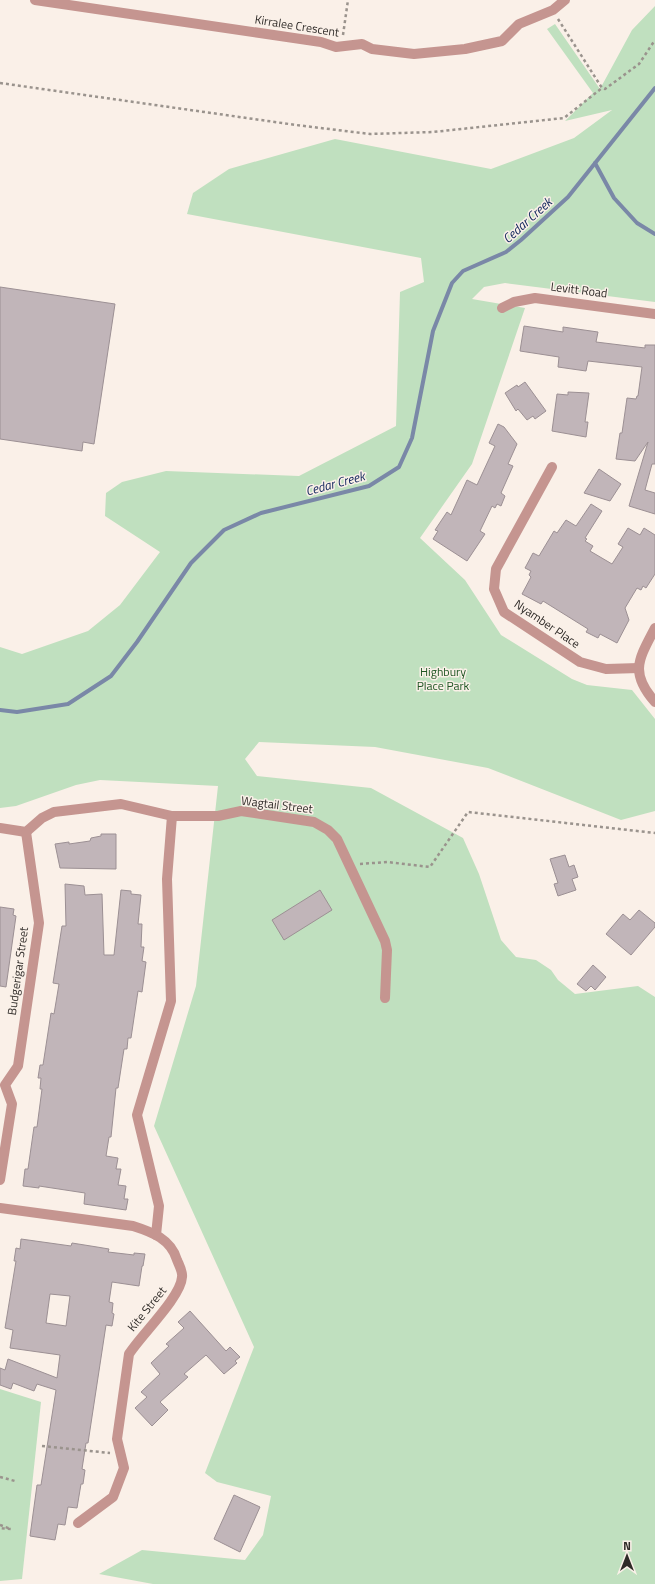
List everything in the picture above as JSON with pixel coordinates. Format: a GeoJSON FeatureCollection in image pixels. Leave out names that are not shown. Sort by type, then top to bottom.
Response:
{"type":"FeatureCollection","features":[{"type":"Feature","properties":{"kind":"street","name":"Kirralee Crescent"},"geometry":{"type":"LineString","coordinates":[[35,0],[321,42],[336,47],[362,44],[372,49],[414,54],[465,49],[502,41],[519,24],[553,10],[565,0]]}},
{"type":"Feature","properties":{"kind":"street","name":"Levitt Road"},"geometry":{"type":"LineString","coordinates":[[502,308],[514,302],[535,298],[655,314]]}},
{"type":"Feature","properties":{"kind":"street","name":"Nyamber Place"},"geometry":{"type":"LineString","coordinates":[[552,466],[496,569],[494,589],[504,612],[580,662],[606,669],[639,668]]}},
{"type":"Feature","properties":{"kind":"street"},"geometry":{"type":"LineString","coordinates":[[655,628],[641,655],[639,668],[640,679],[643,686],[655,702]]}},
{"type":"Feature","properties":{"kind":"street","name":"Wagtail Street"},"geometry":{"type":"LineString","coordinates":[[26,832],[42,818],[54,812],[122,804],[172,816],[218,816],[241,811],[314,822],[328,830],[337,839],[385,941],[387,950],[385,998]]}},
{"type":"Feature","properties":{"kind":"street"},"geometry":{"type":"LineString","coordinates":[[156,1235],[159,1206],[137,1115],[171,1001],[167,879],[172,816]]}},
{"type":"Feature","properties":{"kind":"street"},"geometry":{"type":"LineString","coordinates":[[0,828],[26,832]]}},
{"type":"Feature","properties":{"kind":"street","name":"Budgerigar Street"},"geometry":{"type":"LineString","coordinates":[[0,1180],[12,1104],[2,1084],[18,1066],[39,923],[26,832]]}},
{"type":"Feature","properties":{"kind":"street","name":"Kite Street"},"geometry":{"type":"LineString","coordinates":[[0,1208],[134,1226],[150,1232],[166,1241],[176,1256],[182,1277],[176,1295],[136,1342],[129,1354],[117,1439],[124,1468],[113,1498],[78,1523]]}},
{"type":"Feature","properties":{"kind":"path"},"geometry":{"type":"LineString","coordinates":[[342,47],[348,0]]}},
{"type":"Feature","properties":{"kind":"path"},"geometry":{"type":"LineString","coordinates":[[553,10],[602,88]]}},
{"type":"Feature","properties":{"kind":"path"},"geometry":{"type":"LineString","coordinates":[[0,83],[296,126],[370,134],[433,132],[564,118],[602,88],[605,90],[639,64],[655,40]]}},
{"type":"Feature","properties":{"kind":"path"},"geometry":{"type":"LineString","coordinates":[[349,865],[387,862],[430,867],[468,812],[655,832]]}},
{"type":"Feature","properties":{"kind":"path"},"geometry":{"type":"LineString","coordinates":[[42,1446],[120,1454]]}},
{"type":"Feature","properties":{"kind":"path"},"geometry":{"type":"LineString","coordinates":[[0,1477],[15,1481]]}},
{"type":"Feature","properties":{"kind":"path"},"geometry":{"type":"LineString","coordinates":[[0,1525],[11,1529],[0,1528]]}},
{"type":"Feature","properties":{"kind":"green space","name":"Highbury Place Park"},"geometry":{"type":"Polygon","coordinates":[[[655,6],[655,302],[505,283],[484,287],[472,299],[525,308],[472,464],[420,538],[465,580],[501,635],[572,679],[587,685],[632,690],[655,719],[655,811],[621,820],[488,768],[375,747],[259,742],[245,759],[257,776],[371,788],[463,838],[479,874],[501,940],[516,957],[536,960],[551,970],[558,980],[575,994],[638,986],[655,997],[655,1584],[153,1584],[99,1574],[142,1550],[245,1560],[263,1535],[271,1496],[217,1482],[205,1473],[254,1347],[154,1126],[196,986],[218,786],[100,780],[76,785],[16,806],[0,808],[0,647],[22,654],[88,631],[120,605],[160,552],[105,516],[106,493],[122,482],[166,471],[299,476],[396,426],[400,292],[424,282],[421,258],[187,214],[193,193],[229,169],[335,139],[491,169],[574,138],[612,110],[565,121],[593,93],[547,29],[555,24],[600,89],[632,30],[655,6]]]}},
{"type":"Feature","properties":{"kind":"green space"},"geometry":{"type":"Polygon","coordinates":[[[0,1389],[41,1402],[22,1579],[0,1581],[0,1389]]]}},
{"type":"Feature","properties":{"kind":"building"},"geometry":{"type":"Polygon","coordinates":[[[0,287],[115,304],[94,444],[83,442],[82,451],[0,439],[0,287]]]}},
{"type":"Feature","properties":{"kind":"building"},"geometry":{"type":"Polygon","coordinates":[[[524,326],[563,332],[563,327],[598,332],[596,342],[645,348],[645,345],[655,345],[655,464],[652,464],[645,490],[655,493],[655,514],[629,506],[648,442],[635,461],[616,459],[620,433],[622,433],[627,398],[636,399],[638,396],[642,367],[588,361],[586,371],[558,367],[559,357],[520,351],[524,326]]]}},
{"type":"Feature","properties":{"kind":"building"},"geometry":{"type":"Polygon","coordinates":[[[525,382],[546,411],[535,419],[533,416],[527,420],[518,409],[516,411],[505,393],[517,385],[518,387],[525,382]]]}},
{"type":"Feature","properties":{"kind":"building"},"geometry":{"type":"Polygon","coordinates":[[[568,392],[589,393],[585,422],[588,422],[586,437],[552,431],[557,394],[568,395],[568,392]]]}},
{"type":"Feature","properties":{"kind":"building"},"geometry":{"type":"Polygon","coordinates":[[[498,424],[504,427],[517,444],[508,464],[513,466],[501,493],[505,496],[501,506],[497,504],[495,508],[492,506],[480,531],[485,534],[467,561],[433,539],[438,531],[435,530],[447,512],[451,515],[467,480],[477,485],[495,446],[489,443],[498,424]]]}},
{"type":"Feature","properties":{"kind":"building"},"geometry":{"type":"Polygon","coordinates":[[[599,469],[621,484],[610,501],[584,493],[599,469]]]}},
{"type":"Feature","properties":{"kind":"building"},"geometry":{"type":"Polygon","coordinates":[[[591,504],[602,511],[585,538],[587,539],[585,541],[593,546],[590,551],[612,564],[623,547],[618,544],[628,528],[640,535],[644,528],[655,535],[655,574],[646,588],[643,586],[641,590],[637,588],[625,608],[629,620],[617,643],[600,634],[598,638],[586,632],[588,629],[543,601],[541,604],[522,594],[531,577],[529,575],[531,571],[525,568],[533,553],[539,556],[554,531],[557,533],[566,520],[576,526],[591,504]]]}},
{"type":"Feature","properties":{"kind":"building"},"geometry":{"type":"Polygon","coordinates":[[[101,834],[116,834],[116,869],[60,868],[55,844],[90,841],[91,838],[101,836],[101,834]]]}},
{"type":"Feature","properties":{"kind":"building"},"geometry":{"type":"Polygon","coordinates":[[[565,855],[569,867],[574,865],[578,877],[572,879],[576,890],[558,896],[554,884],[558,883],[550,859],[565,855]]]}},
{"type":"Feature","properties":{"kind":"building"},"geometry":{"type":"Polygon","coordinates":[[[65,884],[84,886],[85,895],[102,894],[104,955],[114,955],[121,890],[131,891],[131,894],[141,895],[138,924],[142,924],[141,947],[144,947],[142,961],[146,962],[142,992],[138,991],[131,1038],[128,1038],[127,1049],[124,1049],[118,1088],[116,1088],[111,1137],[109,1137],[106,1156],[118,1158],[116,1169],[121,1169],[118,1185],[126,1186],[124,1199],[128,1199],[126,1210],[84,1204],[85,1193],[39,1186],[39,1188],[23,1186],[25,1169],[28,1169],[34,1127],[37,1127],[42,1089],[40,1089],[41,1078],[38,1078],[40,1065],[43,1065],[51,1013],[54,1014],[59,984],[53,983],[62,926],[66,926],[65,884]]]}},
{"type":"Feature","properties":{"kind":"building"},"geometry":{"type":"Polygon","coordinates":[[[320,890],[332,910],[284,940],[272,920],[320,890]]]}},
{"type":"Feature","properties":{"kind":"building"},"geometry":{"type":"Polygon","coordinates":[[[0,907],[14,909],[13,915],[16,916],[6,987],[0,986],[0,907]]]}},
{"type":"Feature","properties":{"kind":"building"},"geometry":{"type":"Polygon","coordinates":[[[639,910],[655,923],[655,927],[631,955],[606,934],[623,914],[630,920],[639,910]]]}},
{"type":"Feature","properties":{"kind":"building"},"geometry":{"type":"Polygon","coordinates":[[[593,965],[606,977],[595,990],[591,986],[586,991],[577,984],[593,965]]]}},
{"type":"Feature","properties":{"kind":"building"},"geometry":{"type":"Polygon","coordinates":[[[21,1239],[71,1246],[72,1243],[109,1249],[108,1252],[134,1255],[134,1253],[145,1254],[139,1286],[112,1282],[109,1302],[113,1303],[112,1313],[114,1314],[112,1326],[106,1325],[88,1443],[86,1443],[82,1469],[85,1470],[83,1484],[81,1484],[77,1508],[68,1507],[65,1525],[58,1524],[55,1540],[30,1536],[37,1485],[41,1485],[56,1390],[37,1384],[34,1391],[13,1383],[11,1389],[0,1385],[0,1368],[5,1370],[8,1359],[57,1378],[60,1355],[10,1348],[13,1330],[5,1328],[16,1261],[14,1261],[16,1248],[20,1249],[21,1239]],[[50,1294],[46,1323],[66,1326],[70,1296],[50,1294]]]}},
{"type":"Feature","properties":{"kind":"building"},"geometry":{"type":"Polygon","coordinates":[[[190,1311],[226,1351],[230,1347],[240,1357],[235,1361],[237,1363],[224,1374],[206,1355],[184,1374],[188,1377],[160,1402],[168,1410],[152,1426],[135,1408],[147,1397],[141,1392],[160,1374],[151,1363],[169,1346],[166,1344],[184,1328],[178,1322],[190,1311]]]}},
{"type":"Feature","properties":{"kind":"building"},"geometry":{"type":"Polygon","coordinates":[[[234,1495],[260,1507],[240,1552],[214,1539],[234,1495]]]}},
{"type":"Feature","properties":{"kind":"waterway","name":"Cedar Creek"},"geometry":{"type":"LineString","coordinates":[[0,710],[17,712],[68,704],[111,676],[137,642],[191,563],[224,530],[261,513],[369,486],[399,467],[412,438],[433,331],[452,283],[463,271],[506,252],[568,197],[655,88]]}},
{"type":"Feature","properties":{"kind":"waterway"},"geometry":{"type":"LineString","coordinates":[[595,163],[614,198],[637,223],[655,234]]}}]}
